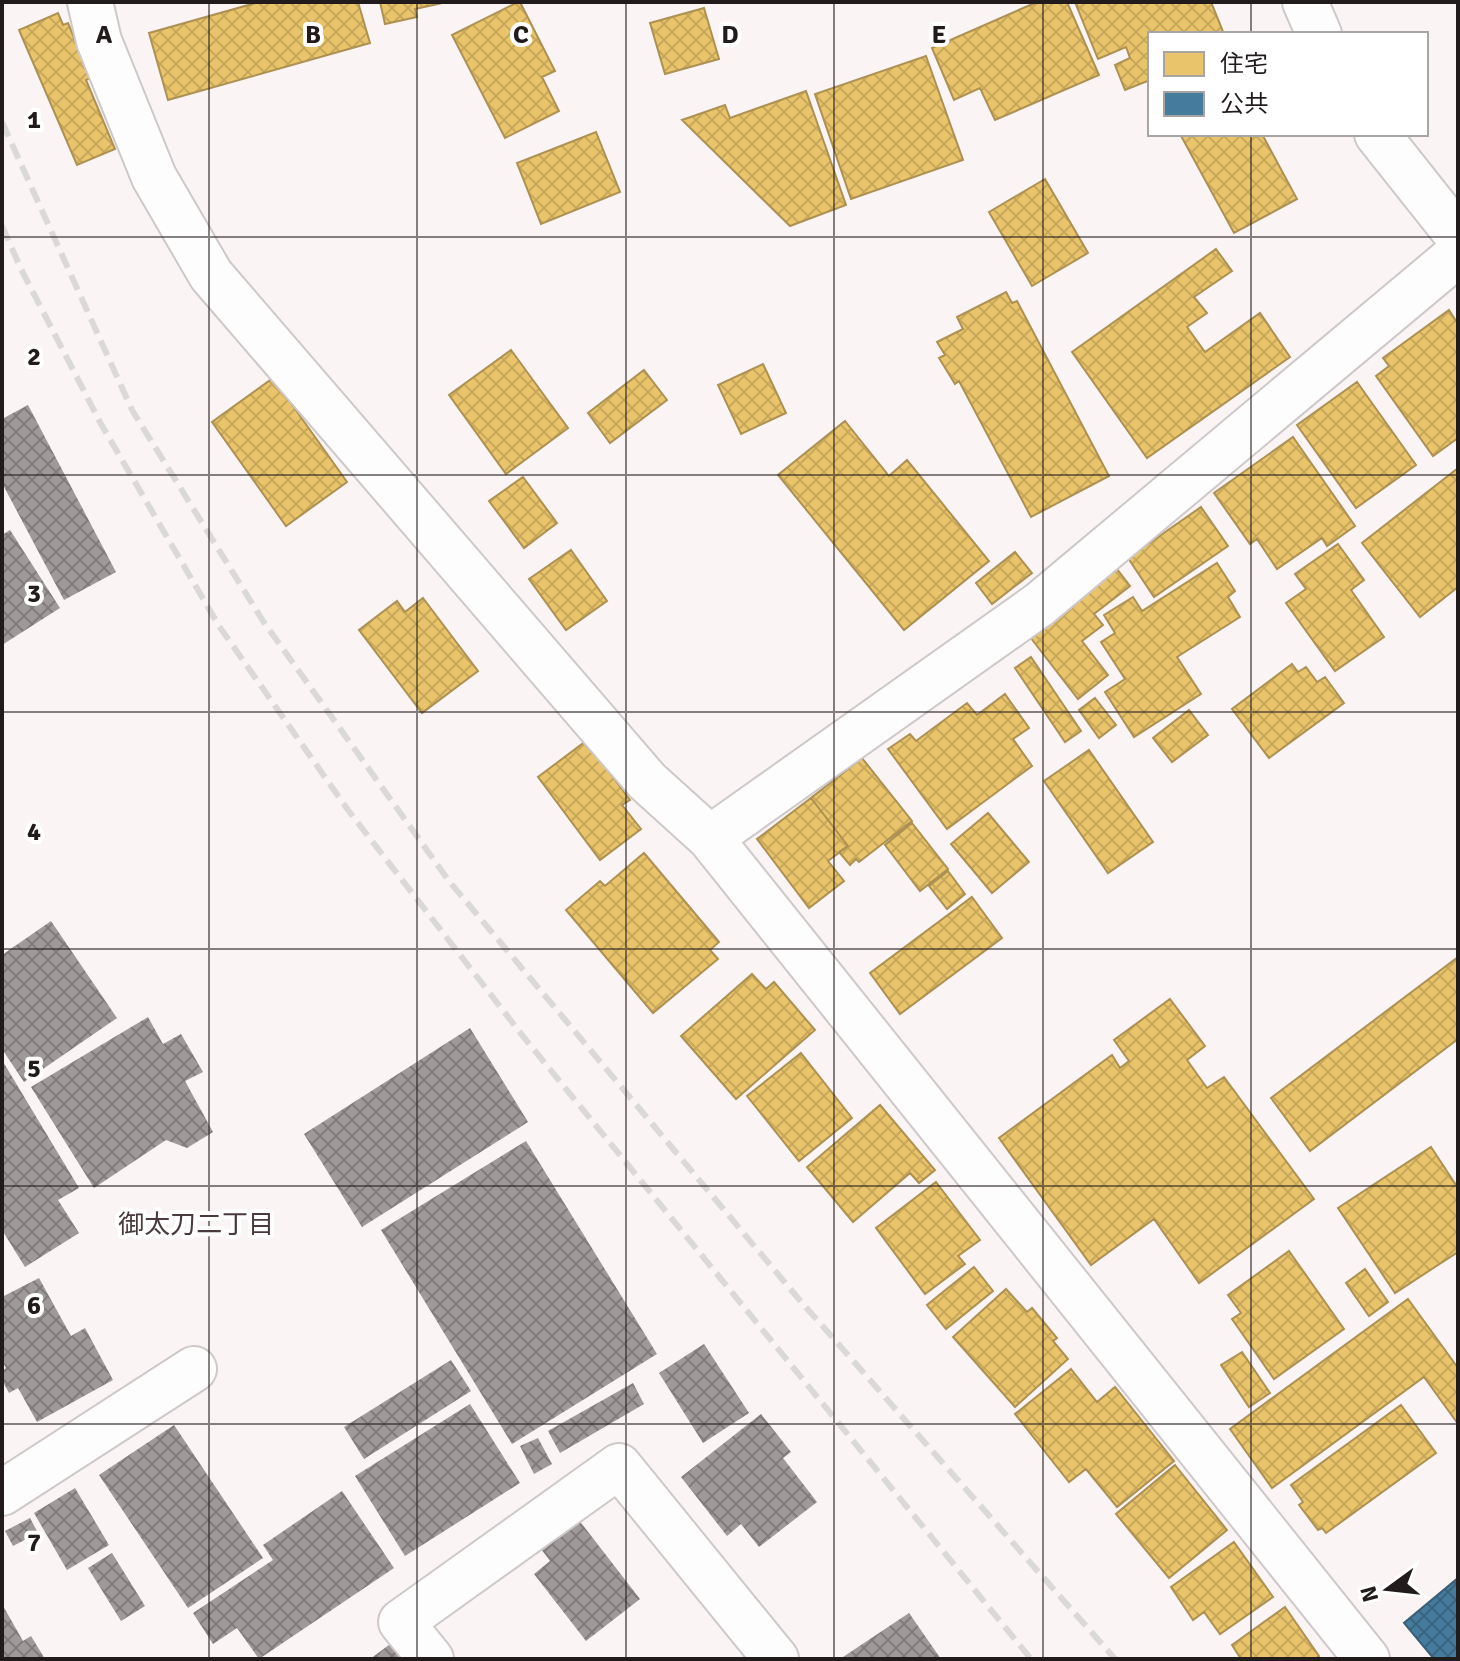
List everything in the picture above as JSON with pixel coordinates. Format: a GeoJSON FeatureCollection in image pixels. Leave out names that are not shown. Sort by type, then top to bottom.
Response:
{"type":"FeatureCollection","features":[{"type":"Feature","properties":{"kind":"street"},"geometry":{"type":"LineString","coordinates":[[1305,2],[1318,32]]}},
{"type":"Feature","properties":{"kind":"street"},"geometry":{"type":"LineString","coordinates":[[99,4],[99,41],[154,177],[211,275],[647,781],[710,838],[1367,1659]]}},
{"type":"Feature","properties":{"kind":"street"},"geometry":{"type":"LineString","coordinates":[[1379,136],[1458,236]]}},
{"type":"Feature","properties":{"kind":"street"},"geometry":{"type":"LineString","coordinates":[[710,838],[1040,604],[1458,254]]}},
{"type":"Feature","properties":{"kind":"street"},"geometry":{"type":"LineString","coordinates":[[2,1493],[194,1369]]}},
{"type":"Feature","properties":{"kind":"street"},"geometry":{"type":"LineString","coordinates":[[431,1659],[401,1622],[619,1466],[776,1659]]}},
{"type":"Feature","properties":{"kind":"building: 住宅"},"geometry":{"type":"Polygon","coordinates":[[[259,2],[358,2],[370,43],[168,100],[149,33],[259,2]]]}},
{"type":"Feature","properties":{"kind":"building: 住宅"},"geometry":{"type":"Polygon","coordinates":[[[380,2],[447,2],[415,9],[417,17],[385,24],[380,2]]]}},
{"type":"Feature","properties":{"kind":"building: 住宅"},"geometry":{"type":"Polygon","coordinates":[[[518,2],[555,71],[542,77],[559,111],[505,138],[452,35],[518,2]]]}},
{"type":"Feature","properties":{"kind":"building: 住宅"},"geometry":{"type":"Polygon","coordinates":[[[1037,2],[1067,2],[1099,75],[995,120],[980,88],[954,100],[932,48],[1037,2]]]}},
{"type":"Feature","properties":{"kind":"building: 住宅"},"geometry":{"type":"Polygon","coordinates":[[[1075,2],[1211,2],[1223,32],[1148,32],[1148,81],[1125,90],[1115,65],[1130,58],[1126,47],[1098,59],[1075,2]]]}},
{"type":"Feature","properties":{"kind":"building: 住宅"},"geometry":{"type":"Polygon","coordinates":[[[704,8],[719,59],[665,74],[650,23],[704,8]]]}},
{"type":"Feature","properties":{"kind":"building: 住宅"},"geometry":{"type":"Polygon","coordinates":[[[58,13],[63,25],[68,23],[91,78],[86,80],[115,149],[77,165],[19,30],[58,13]]]}},
{"type":"Feature","properties":{"kind":"building: 住宅"},"geometry":{"type":"Polygon","coordinates":[[[926,56],[963,160],[851,199],[815,94],[926,56]]]}},
{"type":"Feature","properties":{"kind":"building: 住宅"},"geometry":{"type":"Polygon","coordinates":[[[806,91],[846,205],[790,226],[682,120],[725,105],[730,118],[806,91]]]}},
{"type":"Feature","properties":{"kind":"building: 住宅"},"geometry":{"type":"Polygon","coordinates":[[[596,132],[620,192],[541,224],[517,163],[596,132]]]}},
{"type":"Feature","properties":{"kind":"building: 住宅"},"geometry":{"type":"Polygon","coordinates":[[[1181,136],[1263,136],[1297,199],[1234,233],[1181,136]]]}},
{"type":"Feature","properties":{"kind":"building: 住宅"},"geometry":{"type":"Polygon","coordinates":[[[1045,179],[1088,253],[1032,286],[989,212],[1045,179]]]}},
{"type":"Feature","properties":{"kind":"building: 住宅"},"geometry":{"type":"Polygon","coordinates":[[[1216,249],[1232,271],[1194,297],[1207,313],[1187,327],[1205,352],[1260,313],[1290,357],[1147,458],[1072,352],[1216,249]]]}},
{"type":"Feature","properties":{"kind":"building: 住宅"},"geometry":{"type":"Polygon","coordinates":[[[1006,292],[1012,303],[1017,301],[1109,476],[1031,517],[959,381],[955,384],[939,358],[945,355],[937,342],[963,329],[957,317],[1006,292]]]}},
{"type":"Feature","properties":{"kind":"building: 住宅"},"geometry":{"type":"Polygon","coordinates":[[[1449,310],[1458,324],[1458,438],[1433,456],[1376,376],[1389,366],[1383,358],[1449,310]]]}},
{"type":"Feature","properties":{"kind":"building: 住宅"},"geometry":{"type":"Polygon","coordinates":[[[511,350],[568,428],[506,474],[449,395],[511,350]]]}},
{"type":"Feature","properties":{"kind":"building: 住宅"},"geometry":{"type":"Polygon","coordinates":[[[763,364],[786,413],[741,434],[718,385],[763,364]]]}},
{"type":"Feature","properties":{"kind":"building: 住宅"},"geometry":{"type":"Polygon","coordinates":[[[644,370],[667,400],[610,443],[588,413],[644,370]]]}},
{"type":"Feature","properties":{"kind":"building: 住宅"},"geometry":{"type":"Polygon","coordinates":[[[273,378],[347,482],[286,526],[212,422],[273,378]]]}},
{"type":"Feature","properties":{"kind":"building: 住宅"},"geometry":{"type":"Polygon","coordinates":[[[1357,382],[1416,465],[1356,508],[1297,425],[1357,382]]]}},
{"type":"Feature","properties":{"kind":"building: 住宅"},"geometry":{"type":"Polygon","coordinates":[[[845,421],[889,476],[907,460],[989,561],[904,630],[778,475],[845,421]]]}},
{"type":"Feature","properties":{"kind":"building: 住宅"},"geometry":{"type":"Polygon","coordinates":[[[1293,437],[1355,526],[1327,546],[1322,538],[1277,569],[1257,539],[1250,544],[1214,493],[1293,437]]]}},
{"type":"Feature","properties":{"kind":"building: 住宅"},"geometry":{"type":"Polygon","coordinates":[[[1458,468],[1458,587],[1420,617],[1362,543],[1458,468]]]}},
{"type":"Feature","properties":{"kind":"building: 住宅"},"geometry":{"type":"Polygon","coordinates":[[[523,477],[557,523],[524,548],[489,501],[523,477]]]}},
{"type":"Feature","properties":{"kind":"building: 住宅"},"geometry":{"type":"Polygon","coordinates":[[[1201,507],[1228,546],[1154,597],[1128,558],[1201,507]]]}},
{"type":"Feature","properties":{"kind":"building: 住宅"},"geometry":{"type":"Polygon","coordinates":[[[1338,544],[1364,580],[1351,590],[1384,637],[1335,671],[1286,603],[1306,589],[1295,574],[1338,544]]]}},
{"type":"Feature","properties":{"kind":"building: 住宅"},"geometry":{"type":"Polygon","coordinates":[[[571,550],[607,601],[566,630],[529,579],[571,550]]]}},
{"type":"Feature","properties":{"kind":"building: 住宅"},"geometry":{"type":"Polygon","coordinates":[[[1015,552],[1032,573],[992,604],[976,583],[1015,552]]]}},
{"type":"Feature","properties":{"kind":"building: 住宅"},"geometry":{"type":"Polygon","coordinates":[[[1217,563],[1235,591],[1228,597],[1240,617],[1177,657],[1201,694],[1134,737],[1105,692],[1125,679],[1101,642],[1115,633],[1104,615],[1133,597],[1142,611],[1217,563]]]}},
{"type":"Feature","properties":{"kind":"building: 住宅"},"geometry":{"type":"Polygon","coordinates":[[[1114,565],[1130,586],[1094,614],[1103,625],[1082,641],[1108,675],[1078,699],[1027,633],[1114,565]]]}},
{"type":"Feature","properties":{"kind":"building: 住宅"},"geometry":{"type":"Polygon","coordinates":[[[423,598],[478,671],[422,713],[359,630],[397,601],[405,612],[423,598]]]}},
{"type":"Feature","properties":{"kind":"building: 住宅"},"geometry":{"type":"Polygon","coordinates":[[[1031,657],[1081,731],[1065,742],[1015,668],[1031,657]]]}},
{"type":"Feature","properties":{"kind":"building: 住宅"},"geometry":{"type":"Polygon","coordinates":[[[1292,664],[1298,672],[1306,667],[1317,682],[1325,677],[1344,703],[1269,758],[1232,709],[1292,664]]]}},
{"type":"Feature","properties":{"kind":"building: 住宅"},"geometry":{"type":"Polygon","coordinates":[[[1005,694],[1029,728],[1013,739],[1032,766],[947,829],[888,749],[910,734],[916,741],[967,703],[977,715],[1005,694]]]}},
{"type":"Feature","properties":{"kind":"building: 住宅"},"geometry":{"type":"Polygon","coordinates":[[[1095,698],[1116,725],[1099,738],[1079,710],[1095,698]]]}},
{"type":"Feature","properties":{"kind":"building: 住宅"},"geometry":{"type":"Polygon","coordinates":[[[1189,710],[1208,735],[1172,762],[1153,738],[1189,710]]]}},
{"type":"Feature","properties":{"kind":"building: 住宅"},"geometry":{"type":"Polygon","coordinates":[[[586,741],[630,800],[622,805],[641,829],[600,860],[538,777],[586,741]]]}},
{"type":"Feature","properties":{"kind":"building: 住宅"},"geometry":{"type":"Polygon","coordinates":[[[1089,750],[1153,842],[1108,873],[1044,781],[1089,750]]]}},
{"type":"Feature","properties":{"kind":"building: 住宅"},"geometry":{"type":"Polygon","coordinates":[[[862,758],[912,821],[859,862],[856,859],[850,865],[839,852],[848,846],[811,798],[862,758]]]}},
{"type":"Feature","properties":{"kind":"building: 住宅"},"geometry":{"type":"Polygon","coordinates":[[[811,798],[848,846],[828,861],[844,881],[809,908],[757,839],[811,798]]]}},
{"type":"Feature","properties":{"kind":"building: 住宅"},"geometry":{"type":"Polygon","coordinates":[[[988,813],[1029,862],[992,893],[951,844],[988,813]]]}},
{"type":"Feature","properties":{"kind":"building: 住宅"},"geometry":{"type":"Polygon","coordinates":[[[912,823],[948,869],[920,891],[885,845],[912,823]]]}},
{"type":"Feature","properties":{"kind":"building: 住宅"},"geometry":{"type":"Polygon","coordinates":[[[644,853],[719,942],[710,950],[718,959],[653,1013],[566,910],[600,881],[605,886],[644,853]]]}},
{"type":"Feature","properties":{"kind":"building: 住宅"},"geometry":{"type":"Polygon","coordinates":[[[948,871],[965,894],[947,909],[929,886],[948,871]]]}},
{"type":"Feature","properties":{"kind":"building: 住宅"},"geometry":{"type":"Polygon","coordinates":[[[972,897],[1002,938],[900,1014],[870,973],[972,897]]]}},
{"type":"Feature","properties":{"kind":"building: 住宅"},"geometry":{"type":"Polygon","coordinates":[[[1458,957],[1458,1039],[1310,1151],[1271,1098],[1458,957]]]}},
{"type":"Feature","properties":{"kind":"building: 住宅"},"geometry":{"type":"Polygon","coordinates":[[[752,974],[766,989],[774,982],[815,1030],[736,1099],[681,1036],[752,974]]]}},
{"type":"Feature","properties":{"kind":"building: 住宅"},"geometry":{"type":"Polygon","coordinates":[[[1170,999],[1205,1046],[1187,1060],[1207,1088],[1224,1077],[1314,1199],[1199,1283],[1154,1219],[1091,1265],[999,1138],[1112,1055],[1120,1068],[1129,1061],[1114,1040],[1170,999]]]}},
{"type":"Feature","properties":{"kind":"building: 住宅"},"geometry":{"type":"Polygon","coordinates":[[[801,1053],[852,1118],[799,1161],[747,1096],[801,1053]]]}},
{"type":"Feature","properties":{"kind":"building: 住宅"},"geometry":{"type":"Polygon","coordinates":[[[880,1105],[935,1170],[919,1183],[910,1173],[853,1222],[807,1167],[880,1105]]]}},
{"type":"Feature","properties":{"kind":"building: 住宅"},"geometry":{"type":"Polygon","coordinates":[[[1431,1147],[1458,1188],[1458,1252],[1395,1293],[1338,1208],[1431,1147]]]}},
{"type":"Feature","properties":{"kind":"building: 住宅"},"geometry":{"type":"Polygon","coordinates":[[[936,1182],[980,1240],[958,1256],[965,1264],[925,1294],[876,1228],[936,1182]]]}},
{"type":"Feature","properties":{"kind":"building: 住宅"},"geometry":{"type":"Polygon","coordinates":[[[1289,1251],[1344,1329],[1274,1379],[1232,1319],[1241,1313],[1228,1295],[1289,1251]]]}},
{"type":"Feature","properties":{"kind":"building: 住宅"},"geometry":{"type":"Polygon","coordinates":[[[974,1267],[993,1291],[946,1329],[927,1305],[974,1267]]]}},
{"type":"Feature","properties":{"kind":"building: 住宅"},"geometry":{"type":"Polygon","coordinates":[[[1365,1269],[1388,1302],[1369,1316],[1346,1283],[1365,1269]]]}},
{"type":"Feature","properties":{"kind":"building: 住宅"},"geometry":{"type":"Polygon","coordinates":[[[1006,1289],[1027,1312],[1032,1308],[1057,1338],[1053,1341],[1068,1359],[1015,1407],[953,1337],[1006,1289]]]}},
{"type":"Feature","properties":{"kind":"building: 住宅"},"geometry":{"type":"Polygon","coordinates":[[[1408,1299],[1458,1368],[1458,1424],[1424,1377],[1272,1488],[1230,1429],[1408,1299]]]}},
{"type":"Feature","properties":{"kind":"building: 住宅"},"geometry":{"type":"Polygon","coordinates":[[[1242,1352],[1270,1393],[1249,1407],[1221,1365],[1242,1352]]]}},
{"type":"Feature","properties":{"kind":"building: 住宅"},"geometry":{"type":"Polygon","coordinates":[[[1071,1369],[1097,1402],[1115,1387],[1174,1461],[1117,1507],[1086,1469],[1069,1482],[1015,1414],[1071,1369]]]}},
{"type":"Feature","properties":{"kind":"building: 住宅"},"geometry":{"type":"Polygon","coordinates":[[[1401,1405],[1436,1453],[1326,1533],[1322,1528],[1318,1530],[1299,1505],[1303,1502],[1291,1485],[1401,1405]]]}},
{"type":"Feature","properties":{"kind":"building: 住宅"},"geometry":{"type":"Polygon","coordinates":[[[1175,1465],[1227,1530],[1169,1578],[1116,1514],[1175,1465]]]}},
{"type":"Feature","properties":{"kind":"building: 住宅"},"geometry":{"type":"Polygon","coordinates":[[[1234,1542],[1273,1597],[1220,1634],[1204,1612],[1193,1620],[1171,1587],[1234,1542]]]}},
{"type":"Feature","properties":{"kind":"building: 住宅"},"geometry":{"type":"Polygon","coordinates":[[[1285,1607],[1319,1656],[1315,1659],[1241,1659],[1232,1645],[1285,1607]]]}},
{"type":"Feature","properties":{"kind":"building: 公共"},"geometry":{"type":"Polygon","coordinates":[[[1458,1578],[1458,1659],[1434,1659],[1404,1623],[1458,1578]]]}},
{"type":"Feature","properties":{"kind":"building: その他"},"geometry":{"type":"Polygon","coordinates":[[[28,405],[116,572],[64,600],[2,483],[2,419],[28,405]]]}},
{"type":"Feature","properties":{"kind":"building: その他"},"geometry":{"type":"Polygon","coordinates":[[[10,530],[60,608],[2,645],[2,535],[10,530]]]}},
{"type":"Feature","properties":{"kind":"building: その他"},"geometry":{"type":"Polygon","coordinates":[[[51,921],[117,1018],[24,1082],[2,1049],[2,955],[51,921]]]}},
{"type":"Feature","properties":{"kind":"building: その他"},"geometry":{"type":"Polygon","coordinates":[[[148,1017],[163,1044],[181,1034],[203,1072],[185,1081],[213,1132],[187,1148],[166,1140],[94,1188],[31,1087],[148,1017]]]}},
{"type":"Feature","properties":{"kind":"building: その他"},"geometry":{"type":"Polygon","coordinates":[[[470,1028],[528,1122],[362,1227],[304,1134],[470,1028]]]}},
{"type":"Feature","properties":{"kind":"building: その他"},"geometry":{"type":"Polygon","coordinates":[[[2,1060],[79,1188],[58,1200],[79,1233],[25,1267],[2,1230],[2,1060]]]}},
{"type":"Feature","properties":{"kind":"building: その他"},"geometry":{"type":"Polygon","coordinates":[[[526,1141],[657,1354],[512,1444],[381,1230],[526,1141]]]}},
{"type":"Feature","properties":{"kind":"building: その他"},"geometry":{"type":"Polygon","coordinates":[[[39,1278],[71,1336],[85,1328],[113,1380],[37,1422],[18,1388],[9,1393],[2,1380],[2,1371],[6,1368],[2,1361],[2,1297],[39,1278]]]}},
{"type":"Feature","properties":{"kind":"building: その他"},"geometry":{"type":"Polygon","coordinates":[[[704,1344],[749,1413],[703,1443],[659,1373],[704,1344]]]}},
{"type":"Feature","properties":{"kind":"building: その他"},"geometry":{"type":"Polygon","coordinates":[[[451,1360],[471,1391],[364,1459],[344,1427],[451,1360]]]}},
{"type":"Feature","properties":{"kind":"building: その他"},"geometry":{"type":"Polygon","coordinates":[[[633,1383],[644,1404],[560,1453],[548,1431],[633,1383]]]}},
{"type":"Feature","properties":{"kind":"building: その他"},"geometry":{"type":"Polygon","coordinates":[[[470,1404],[520,1483],[405,1556],[355,1476],[470,1404]]]}},
{"type":"Feature","properties":{"kind":"building: その他"},"geometry":{"type":"Polygon","coordinates":[[[761,1414],[791,1452],[783,1458],[817,1502],[759,1547],[741,1524],[727,1536],[681,1477],[761,1414]]]}},
{"type":"Feature","properties":{"kind":"building: その他"},"geometry":{"type":"Polygon","coordinates":[[[174,1425],[263,1558],[188,1608],[99,1475],[174,1425]]]}},
{"type":"Feature","properties":{"kind":"building: その他"},"geometry":{"type":"Polygon","coordinates":[[[538,1438],[552,1464],[534,1474],[520,1446],[538,1438]]]}},
{"type":"Feature","properties":{"kind":"building: その他"},"geometry":{"type":"Polygon","coordinates":[[[75,1488],[109,1545],[67,1570],[34,1513],[75,1488]]]}},
{"type":"Feature","properties":{"kind":"building: その他"},"geometry":{"type":"Polygon","coordinates":[[[342,1491],[394,1568],[259,1659],[237,1628],[213,1644],[193,1613],[273,1560],[263,1545],[342,1491]]]}},
{"type":"Feature","properties":{"kind":"building: その他"},"geometry":{"type":"Polygon","coordinates":[[[575,1515],[640,1599],[586,1641],[534,1574],[550,1561],[538,1545],[575,1515]]]}},
{"type":"Feature","properties":{"kind":"building: その他"},"geometry":{"type":"Polygon","coordinates":[[[30,1518],[38,1533],[13,1546],[5,1531],[30,1518]]]}},
{"type":"Feature","properties":{"kind":"building: その他"},"geometry":{"type":"Polygon","coordinates":[[[112,1553],[145,1606],[121,1621],[88,1568],[112,1553]]]}},
{"type":"Feature","properties":{"kind":"building: その他"},"geometry":{"type":"Polygon","coordinates":[[[2,1604],[23,1641],[31,1636],[45,1659],[2,1659],[2,1604]]]}},
{"type":"Feature","properties":{"kind":"building: その他"},"geometry":{"type":"Polygon","coordinates":[[[909,1613],[941,1659],[840,1659],[909,1613]]]}},
{"type":"Feature","properties":{"kind":"building: その他"},"geometry":{"type":"Polygon","coordinates":[[[393,1642],[405,1659],[370,1659],[393,1642]]]}},
{"type":"Feature","properties":{"kind":"railway"},"geometry":{"type":"LineString","coordinates":[[2,122],[132,410],[263,621],[449,881],[797,1297],[1115,1659]]}},
{"type":"Feature","properties":{"kind":"railway"},"geometry":{"type":"LineString","coordinates":[[2,226],[101,424],[219,626],[348,810],[522,1035],[1031,1659]]}},
{"type":"Feature","properties":{"kind":"district","name":"御太刀二丁目"},"geometry":{"type":"Point","coordinates":[196,1224]}}]}
